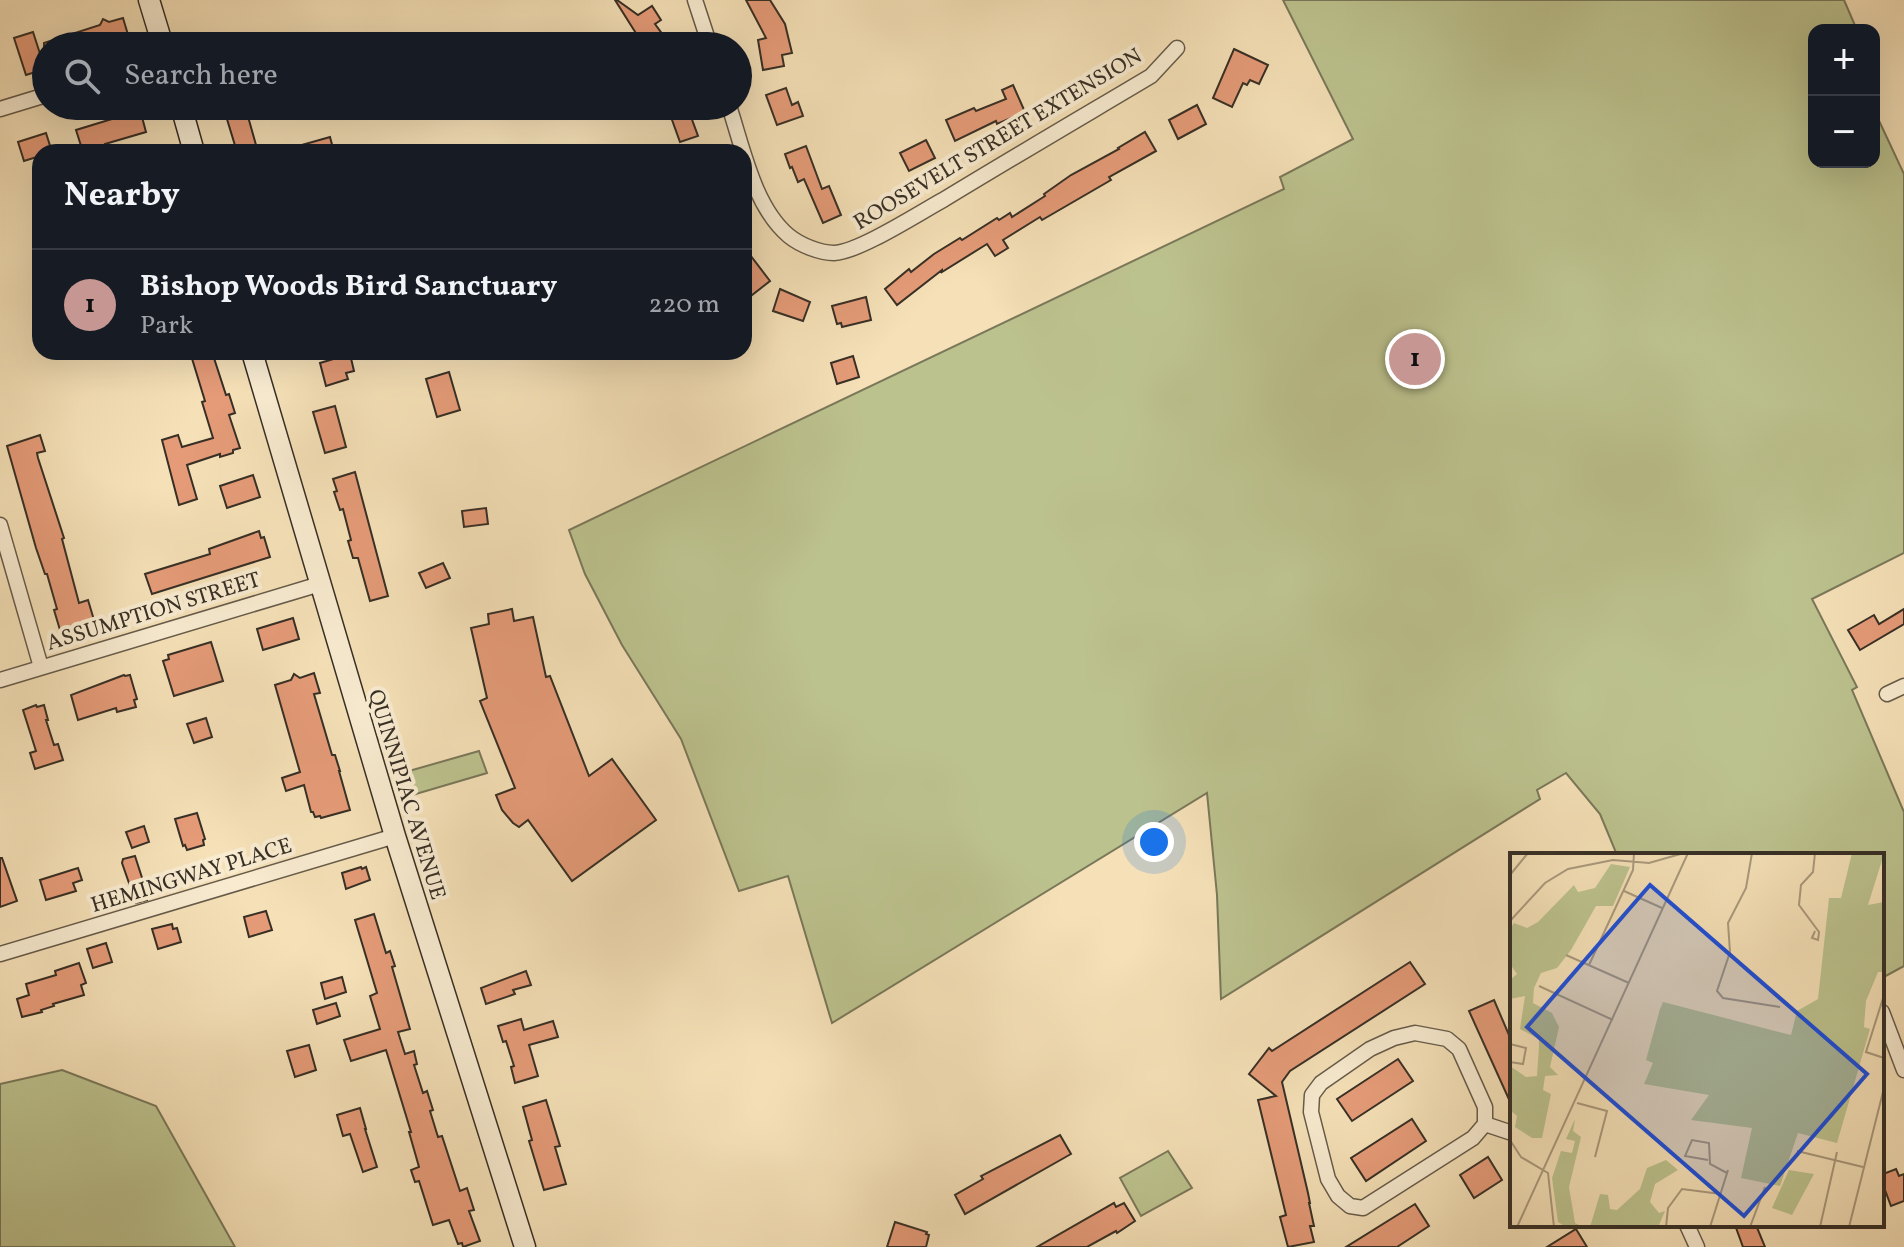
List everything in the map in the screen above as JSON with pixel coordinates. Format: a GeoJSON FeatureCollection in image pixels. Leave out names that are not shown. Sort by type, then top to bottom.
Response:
{"type":"FeatureCollection","features":[{"type":"Feature","properties":{"kind":"main road"},"geometry":{"type":"LineString","coordinates":[[149,0],[159,32]]}},
{"type":"Feature","properties":{"kind":"main road"},"geometry":{"type":"LineString","coordinates":[[185,120],[192,144]]}},
{"type":"Feature","properties":{"kind":"main road","name":"QUINNIPIAC AVENUE"},"geometry":{"type":"LineString","coordinates":[[254,360],[395,836],[525,1247]]}},
{"type":"Feature","properties":{"kind":"street"},"geometry":{"type":"LineString","coordinates":[[695,0],[705,32]]}},
{"type":"Feature","properties":{"kind":"street","name":"ROOSEVELT STREET EXTENSION"},"geometry":{"type":"LineString","coordinates":[[752,176],[766,211],[790,237],[815,250],[834,253],[852,249],[896,227],[1151,76],[1177,48]]}},
{"type":"Feature","properties":{"kind":"street"},"geometry":{"type":"LineString","coordinates":[[0,109],[32,99]]}},
{"type":"Feature","properties":{"kind":"street","name":"ROOSEVELT STREET EXTENSION"},"geometry":{"type":"LineString","coordinates":[[734,120],[741,144]]}},
{"type":"Feature","properties":{"kind":"street"},"geometry":{"type":"LineString","coordinates":[[0,525],[41,667]]}},
{"type":"Feature","properties":{"kind":"street","name":"ASSUMPTION STREET"},"geometry":{"type":"LineString","coordinates":[[0,680],[320,584]]}},
{"type":"Feature","properties":{"kind":"street"},"geometry":{"type":"LineString","coordinates":[[1887,694],[1904,686]]}},
{"type":"Feature","properties":{"kind":"street","name":"HEMINGWAY PLACE"},"geometry":{"type":"LineString","coordinates":[[0,954],[395,836]]}},
{"type":"Feature","properties":{"kind":"street"},"geometry":{"type":"LineString","coordinates":[[1884,1017],[1904,1070]]}},
{"type":"Feature","properties":{"kind":"street"},"geometry":{"type":"LineString","coordinates":[[1415,1033],[1447,1039],[1459,1049],[1485,1107],[1485,1124],[1473,1138],[1383,1196],[1363,1208],[1350,1206],[1338,1196],[1328,1179],[1311,1112],[1312,1095],[1321,1083],[1370,1049],[1415,1033]]}},
{"type":"Feature","properties":{"kind":"street"},"geometry":{"type":"LineString","coordinates":[[1485,1124],[1510,1132]]}},
{"type":"Feature","properties":{"kind":"green space"},"geometry":{"type":"Polygon","coordinates":[[[1283,0],[1844,0],[1854,24],[1808,24],[1808,168],[1880,168],[1880,123],[1904,174],[1904,553],[1812,599],[1857,687],[1852,690],[1904,812],[1904,966],[1884,977],[1884,853],[1616,853],[1600,814],[1566,773],[1537,790],[1540,799],[1221,999],[1217,895],[1207,793],[832,1023],[788,876],[739,891],[681,739],[622,645],[585,574],[569,530],[1284,189],[1280,177],[1353,139],[1283,0]]]}},
{"type":"Feature","properties":{"kind":"green space"},"geometry":{"type":"Polygon","coordinates":[[[479,751],[487,773],[409,796],[402,773],[479,751]]]}},
{"type":"Feature","properties":{"kind":"green space"},"geometry":{"type":"Polygon","coordinates":[[[62,1070],[156,1106],[235,1247],[0,1247],[0,1084],[62,1070]]]}},
{"type":"Feature","properties":{"kind":"green space"},"geometry":{"type":"Polygon","coordinates":[[[1168,1151],[1192,1188],[1141,1216],[1120,1178],[1168,1151]]]}},
{"type":"Feature","properties":{"kind":"building"},"geometry":{"type":"Polygon","coordinates":[[[615,0],[638,15],[652,6],[661,20],[655,24],[661,32],[635,32],[615,0]]]}},
{"type":"Feature","properties":{"kind":"building"},"geometry":{"type":"Polygon","coordinates":[[[746,0],[770,0],[785,24],[792,53],[782,55],[784,66],[763,70],[758,40],[766,38],[746,0]]]}},
{"type":"Feature","properties":{"kind":"building"},"geometry":{"type":"Polygon","coordinates":[[[123,18],[127,32],[78,32],[100,25],[103,19],[109,22],[123,18]]]}},
{"type":"Feature","properties":{"kind":"building"},"geometry":{"type":"Polygon","coordinates":[[[32,32],[32,73],[26,75],[14,38],[32,32]]]}},
{"type":"Feature","properties":{"kind":"building"},"geometry":{"type":"Polygon","coordinates":[[[1234,49],[1268,65],[1259,84],[1250,80],[1247,85],[1243,83],[1232,107],[1213,98],[1234,49]]]}},
{"type":"Feature","properties":{"kind":"building"},"geometry":{"type":"Polygon","coordinates":[[[1013,85],[1025,112],[997,124],[996,121],[955,141],[946,120],[1006,99],[1002,90],[1013,85]]]}},
{"type":"Feature","properties":{"kind":"building"},"geometry":{"type":"Polygon","coordinates":[[[786,88],[792,105],[798,102],[803,116],[777,125],[766,95],[786,88]]]}},
{"type":"Feature","properties":{"kind":"building"},"geometry":{"type":"Polygon","coordinates":[[[1197,105],[1206,124],[1178,139],[1169,120],[1197,105]]]}},
{"type":"Feature","properties":{"kind":"building"},"geometry":{"type":"Polygon","coordinates":[[[109,120],[143,120],[146,132],[105,144],[80,144],[76,130],[109,120]]]}},
{"type":"Feature","properties":{"kind":"building"},"geometry":{"type":"Polygon","coordinates":[[[227,120],[249,120],[256,144],[235,144],[227,120]]]}},
{"type":"Feature","properties":{"kind":"building"},"geometry":{"type":"Polygon","coordinates":[[[672,120],[692,120],[698,136],[680,142],[672,120]]]}},
{"type":"Feature","properties":{"kind":"building"},"geometry":{"type":"Polygon","coordinates":[[[1145,132],[1156,151],[1109,177],[1111,180],[1003,240],[1008,248],[995,256],[987,244],[942,270],[897,305],[885,289],[909,269],[911,272],[960,238],[962,240],[997,218],[999,220],[1010,213],[1012,217],[1071,175],[1145,132]]]}},
{"type":"Feature","properties":{"kind":"building"},"geometry":{"type":"Polygon","coordinates":[[[46,133],[49,144],[32,144],[32,158],[24,161],[18,142],[46,133]]]}},
{"type":"Feature","properties":{"kind":"building"},"geometry":{"type":"Polygon","coordinates":[[[330,137],[332,144],[305,144],[330,137]]]}},
{"type":"Feature","properties":{"kind":"building"},"geometry":{"type":"Polygon","coordinates":[[[926,140],[935,158],[909,171],[900,153],[926,140]]]}},
{"type":"Feature","properties":{"kind":"building"},"geometry":{"type":"Polygon","coordinates":[[[806,146],[822,189],[829,186],[841,215],[823,223],[804,179],[798,182],[785,154],[806,146]]]}},
{"type":"Feature","properties":{"kind":"building"},"geometry":{"type":"Polygon","coordinates":[[[752,257],[770,281],[752,295],[752,257]]]}},
{"type":"Feature","properties":{"kind":"building"},"geometry":{"type":"Polygon","coordinates":[[[780,289],[810,302],[803,321],[773,311],[780,289]]]}},
{"type":"Feature","properties":{"kind":"building"},"geometry":{"type":"Polygon","coordinates":[[[866,297],[871,320],[842,327],[841,323],[837,324],[832,306],[866,297]]]}},
{"type":"Feature","properties":{"kind":"building"},"geometry":{"type":"Polygon","coordinates":[[[853,356],[859,377],[837,384],[831,363],[853,356]]]}},
{"type":"Feature","properties":{"kind":"building"},"geometry":{"type":"Polygon","coordinates":[[[192,360],[215,360],[235,413],[229,415],[240,448],[233,450],[233,453],[187,465],[197,499],[179,505],[162,440],[178,435],[182,447],[213,438],[202,402],[205,401],[192,360]]]}},
{"type":"Feature","properties":{"kind":"building"},"geometry":{"type":"Polygon","coordinates":[[[351,360],[354,371],[346,373],[348,379],[326,386],[320,363],[351,360]]]}},
{"type":"Feature","properties":{"kind":"building"},"geometry":{"type":"Polygon","coordinates":[[[449,372],[460,410],[437,417],[426,379],[449,372]]]}},
{"type":"Feature","properties":{"kind":"building"},"geometry":{"type":"Polygon","coordinates":[[[335,406],[346,447],[325,453],[313,412],[335,406]]]}},
{"type":"Feature","properties":{"kind":"building"},"geometry":{"type":"Polygon","coordinates":[[[40,435],[45,451],[37,453],[38,458],[64,538],[79,603],[88,600],[94,620],[79,624],[76,631],[69,627],[60,630],[47,574],[36,548],[7,446],[40,435]]]}},
{"type":"Feature","properties":{"kind":"building"},"geometry":{"type":"Polygon","coordinates":[[[355,472],[388,596],[370,601],[358,558],[353,558],[348,541],[351,540],[343,509],[340,510],[334,492],[337,491],[333,479],[355,472]]]}},
{"type":"Feature","properties":{"kind":"building"},"geometry":{"type":"Polygon","coordinates":[[[253,475],[260,497],[227,508],[220,486],[253,475]]]}},
{"type":"Feature","properties":{"kind":"building"},"geometry":{"type":"Polygon","coordinates":[[[486,508],[488,524],[464,527],[462,511],[486,508]]]}},
{"type":"Feature","properties":{"kind":"building"},"geometry":{"type":"Polygon","coordinates":[[[259,531],[270,557],[152,594],[145,574],[210,554],[209,549],[259,531]]]}},
{"type":"Feature","properties":{"kind":"building"},"geometry":{"type":"Polygon","coordinates":[[[443,563],[450,578],[426,588],[419,573],[443,563]]]}},
{"type":"Feature","properties":{"kind":"building"},"geometry":{"type":"Polygon","coordinates":[[[512,609],[514,621],[533,617],[546,677],[550,676],[589,776],[612,759],[656,820],[572,881],[528,820],[519,827],[513,823],[502,810],[496,795],[515,788],[480,701],[487,698],[471,628],[489,624],[488,614],[512,609]]]}},
{"type":"Feature","properties":{"kind":"building"},"geometry":{"type":"Polygon","coordinates":[[[1904,609],[1904,624],[1860,650],[1848,630],[1874,615],[1879,624],[1904,609]]]}},
{"type":"Feature","properties":{"kind":"building"},"geometry":{"type":"Polygon","coordinates":[[[293,618],[299,639],[263,650],[257,629],[293,618]]]}},
{"type":"Feature","properties":{"kind":"building"},"geometry":{"type":"Polygon","coordinates":[[[211,642],[223,681],[174,696],[163,661],[169,659],[168,655],[211,642]]]}},
{"type":"Feature","properties":{"kind":"building"},"geometry":{"type":"Polygon","coordinates":[[[314,673],[320,693],[314,694],[350,810],[321,818],[311,812],[304,785],[286,791],[282,778],[300,772],[275,685],[291,680],[294,674],[300,678],[314,673]]]}},
{"type":"Feature","properties":{"kind":"building"},"geometry":{"type":"Polygon","coordinates":[[[130,675],[137,699],[134,700],[136,707],[117,712],[116,708],[78,720],[71,695],[130,675]]]}},
{"type":"Feature","properties":{"kind":"building"},"geometry":{"type":"Polygon","coordinates":[[[44,705],[54,745],[58,744],[63,760],[35,769],[30,753],[36,751],[23,710],[44,705]]]}},
{"type":"Feature","properties":{"kind":"building"},"geometry":{"type":"Polygon","coordinates":[[[206,718],[212,737],[194,743],[187,724],[206,718]]]}},
{"type":"Feature","properties":{"kind":"building"},"geometry":{"type":"Polygon","coordinates":[[[197,813],[204,845],[187,850],[175,819],[197,813]]]}},
{"type":"Feature","properties":{"kind":"building"},"geometry":{"type":"Polygon","coordinates":[[[144,826],[149,842],[132,848],[126,832],[144,826]]]}},
{"type":"Feature","properties":{"kind":"building"},"geometry":{"type":"Polygon","coordinates":[[[135,856],[147,900],[136,903],[122,863],[123,859],[135,856]]]}},
{"type":"Feature","properties":{"kind":"building"},"geometry":{"type":"Polygon","coordinates":[[[0,858],[17,901],[0,907],[0,858]]]}},
{"type":"Feature","properties":{"kind":"building"},"geometry":{"type":"Polygon","coordinates":[[[366,867],[370,880],[346,889],[342,873],[366,867]]]}},
{"type":"Feature","properties":{"kind":"building"},"geometry":{"type":"Polygon","coordinates":[[[78,868],[82,880],[73,883],[76,891],[46,900],[40,880],[78,868]]]}},
{"type":"Feature","properties":{"kind":"building"},"geometry":{"type":"Polygon","coordinates":[[[266,911],[272,930],[249,937],[244,917],[266,911]]]}},
{"type":"Feature","properties":{"kind":"building"},"geometry":{"type":"Polygon","coordinates":[[[374,914],[386,953],[390,951],[395,966],[392,967],[410,1029],[398,1032],[405,1054],[414,1051],[417,1064],[414,1065],[423,1093],[427,1091],[438,1137],[442,1136],[460,1191],[467,1188],[474,1210],[469,1211],[480,1241],[463,1247],[462,1243],[458,1244],[449,1220],[433,1225],[419,1181],[415,1182],[411,1170],[419,1167],[386,1050],[351,1061],[344,1040],[380,1029],[370,996],[377,993],[355,920],[374,914]]]}},
{"type":"Feature","properties":{"kind":"building"},"geometry":{"type":"Polygon","coordinates":[[[172,924],[173,929],[177,928],[181,942],[158,949],[152,929],[172,924]]]}},
{"type":"Feature","properties":{"kind":"building"},"geometry":{"type":"Polygon","coordinates":[[[106,943],[112,962],[93,968],[87,949],[106,943]]]}},
{"type":"Feature","properties":{"kind":"building"},"geometry":{"type":"Polygon","coordinates":[[[1410,962],[1425,984],[1290,1071],[1282,1082],[1314,1226],[1310,1226],[1314,1242],[1288,1247],[1280,1217],[1286,1215],[1258,1100],[1276,1096],[1249,1074],[1269,1048],[1272,1051],[1410,962]]]}},
{"type":"Feature","properties":{"kind":"building"},"geometry":{"type":"Polygon","coordinates":[[[79,963],[86,983],[81,985],[84,995],[22,1017],[17,999],[29,995],[26,984],[56,975],[55,971],[79,963]]]}},
{"type":"Feature","properties":{"kind":"building"},"geometry":{"type":"Polygon","coordinates":[[[526,971],[531,985],[486,1004],[481,988],[526,971]]]}},
{"type":"Feature","properties":{"kind":"building"},"geometry":{"type":"Polygon","coordinates":[[[342,977],[346,992],[325,999],[321,983],[342,977]]]}},
{"type":"Feature","properties":{"kind":"building"},"geometry":{"type":"Polygon","coordinates":[[[1494,1000],[1510,1037],[1510,1102],[1469,1011],[1494,1000]]]}},
{"type":"Feature","properties":{"kind":"building"},"geometry":{"type":"Polygon","coordinates":[[[336,1003],[340,1016],[317,1024],[313,1010],[336,1003]]]}},
{"type":"Feature","properties":{"kind":"building"},"geometry":{"type":"Polygon","coordinates":[[[521,1019],[524,1030],[553,1021],[558,1037],[529,1045],[538,1076],[515,1083],[511,1067],[514,1066],[498,1026],[521,1019]]]}},
{"type":"Feature","properties":{"kind":"building"},"geometry":{"type":"Polygon","coordinates":[[[309,1045],[316,1070],[295,1077],[287,1051],[309,1045]]]}},
{"type":"Feature","properties":{"kind":"building"},"geometry":{"type":"Polygon","coordinates":[[[1398,1059],[1413,1081],[1352,1121],[1337,1099],[1398,1059]]]}},
{"type":"Feature","properties":{"kind":"building"},"geometry":{"type":"Polygon","coordinates":[[[546,1100],[560,1146],[555,1147],[566,1184],[544,1190],[529,1141],[532,1140],[523,1107],[546,1100]]]}},
{"type":"Feature","properties":{"kind":"building"},"geometry":{"type":"Polygon","coordinates":[[[360,1108],[377,1167],[363,1172],[350,1134],[343,1136],[337,1115],[360,1108]]]}},
{"type":"Feature","properties":{"kind":"building"},"geometry":{"type":"Polygon","coordinates":[[[1412,1119],[1426,1141],[1366,1181],[1351,1158],[1412,1119]]]}},
{"type":"Feature","properties":{"kind":"building"},"geometry":{"type":"Polygon","coordinates":[[[1060,1135],[1071,1154],[965,1214],[955,1195],[983,1179],[981,1176],[1060,1135]]]}},
{"type":"Feature","properties":{"kind":"building"},"geometry":{"type":"Polygon","coordinates":[[[1488,1157],[1502,1180],[1474,1198],[1460,1175],[1488,1157]]]}},
{"type":"Feature","properties":{"kind":"building"},"geometry":{"type":"Polygon","coordinates":[[[1896,1169],[1899,1176],[1904,1174],[1904,1201],[1891,1206],[1884,1187],[1884,1174],[1896,1169]]]}},
{"type":"Feature","properties":{"kind":"building"},"geometry":{"type":"Polygon","coordinates":[[[1114,1203],[1116,1207],[1124,1203],[1135,1221],[1087,1247],[1037,1247],[1114,1203]]]}},
{"type":"Feature","properties":{"kind":"building"},"geometry":{"type":"Polygon","coordinates":[[[1415,1204],[1429,1226],[1397,1247],[1346,1247],[1415,1204]]]}},
{"type":"Feature","properties":{"kind":"building"},"geometry":{"type":"Polygon","coordinates":[[[895,1222],[927,1232],[926,1247],[887,1247],[895,1222]]]}},
{"type":"Feature","properties":{"kind":"building"},"geometry":{"type":"Polygon","coordinates":[[[1736,1227],[1757,1227],[1765,1247],[1743,1247],[1736,1227]]]}},
{"type":"Feature","properties":{"kind":"building"},"geometry":{"type":"Polygon","coordinates":[[[1576,1229],[1587,1247],[1547,1247],[1576,1229]]]}},
{"type":"Feature","properties":{"kind":"place","name":"Bishop Woods Bird Sanctuary"},"geometry":{"type":"Point","coordinates":[1415,359]}}]}
